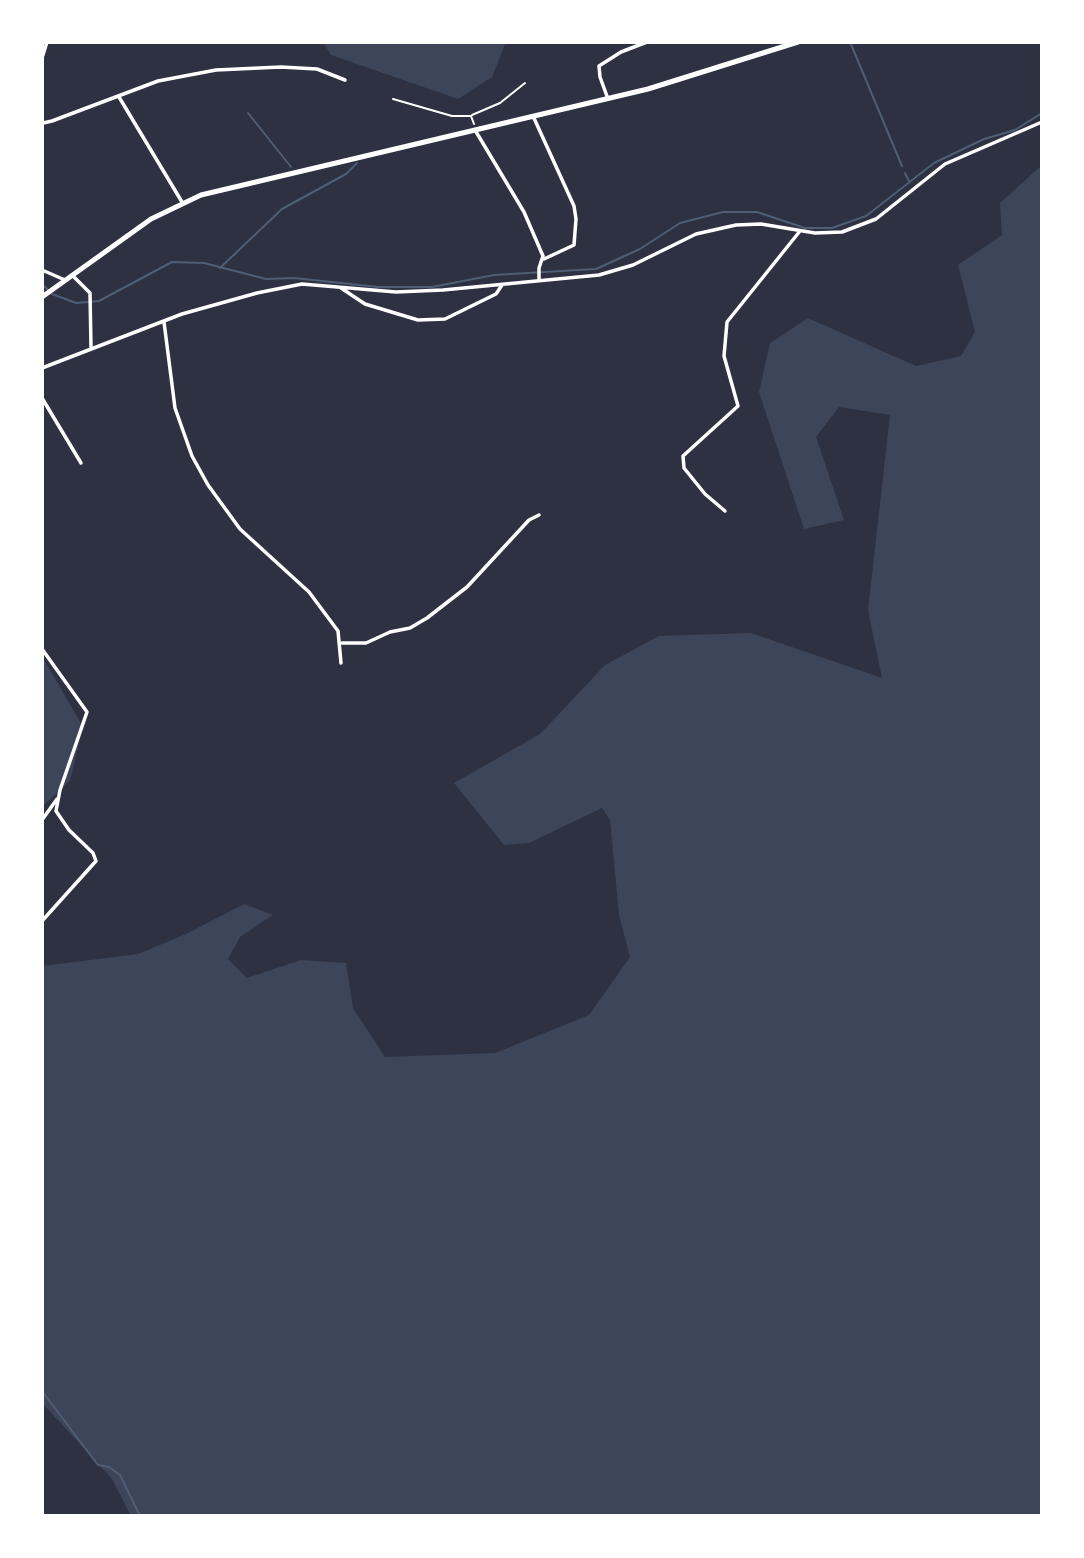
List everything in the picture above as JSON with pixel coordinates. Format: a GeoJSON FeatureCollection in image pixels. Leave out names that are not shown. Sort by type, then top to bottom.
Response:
{"type":"FeatureCollection","features":[{"type":"Feature","properties":{"kind":"main road"},"geometry":{"type":"LineString","coordinates":[[42,297],[151,219],[181,202],[241,184],[608,99],[798,42]]}},
{"type":"Feature","properties":{"kind":"street"},"geometry":{"type":"LineString","coordinates":[[42,58],[47,42]]}},
{"type":"Feature","properties":{"kind":"street"},"geometry":{"type":"LineString","coordinates":[[608,99],[599,66],[647,42]]}},
{"type":"Feature","properties":{"kind":"street"},"geometry":{"type":"LineString","coordinates":[[42,120],[43,123],[52,121],[158,81],[216,71],[281,67],[317,69],[345,80]]}},
{"type":"Feature","properties":{"kind":"street"},"geometry":{"type":"LineString","coordinates":[[119,97],[181,202]]}},
{"type":"Feature","properties":{"kind":"street"},"geometry":{"type":"LineString","coordinates":[[533,116],[574,206],[576,219],[574,245],[544,259],[538,268],[539,279]]}},
{"type":"Feature","properties":{"kind":"street"},"geometry":{"type":"LineString","coordinates":[[42,368],[164,321],[257,293],[291,286],[396,292],[502,285],[613,272],[696,234],[736,225],[761,224],[800,231],[842,232],[866,225],[945,164],[1042,122]]}},
{"type":"Feature","properties":{"kind":"street"},"geometry":{"type":"LineString","coordinates":[[475,130],[524,212],[544,259]]}},
{"type":"Feature","properties":{"kind":"street"},"geometry":{"type":"LineString","coordinates":[[725,511],[705,494],[684,468],[683,456],[738,406],[724,356],[727,322],[800,231]]}},
{"type":"Feature","properties":{"kind":"street"},"geometry":{"type":"LineString","coordinates":[[42,270],[63,282]]}},
{"type":"Feature","properties":{"kind":"street"},"geometry":{"type":"LineString","coordinates":[[72,275],[90,293],[91,347]]}},
{"type":"Feature","properties":{"kind":"street"},"geometry":{"type":"LineString","coordinates":[[340,287],[365,304],[418,320],[445,319],[496,294],[502,285]]}},
{"type":"Feature","properties":{"kind":"street"},"geometry":{"type":"LineString","coordinates":[[164,321],[175,408],[187,444],[203,475],[240,528],[309,592],[338,631],[342,643],[341,663]]}},
{"type":"Feature","properties":{"kind":"street"},"geometry":{"type":"LineString","coordinates":[[42,398],[81,463]]}},
{"type":"Feature","properties":{"kind":"street"},"geometry":{"type":"LineString","coordinates":[[342,643],[366,643],[396,630],[410,628],[427,618],[467,587],[530,520],[539,516]]}},
{"type":"Feature","properties":{"kind":"street"},"geometry":{"type":"LineString","coordinates":[[42,649],[88,712],[58,797],[56,811],[69,830],[93,853],[96,862],[42,921]]}},
{"type":"Feature","properties":{"kind":"street"},"geometry":{"type":"LineString","coordinates":[[42,820],[58,797]]}},
{"type":"Feature","properties":{"kind":"path"},"geometry":{"type":"LineString","coordinates":[[393,99],[452,116],[471,116],[500,103],[525,83]]}},
{"type":"Feature","properties":{"kind":"path"},"geometry":{"type":"LineString","coordinates":[[471,116],[475,130]]}},
{"type":"Feature","properties":{"kind":"shaded area"},"geometry":{"type":"Polygon","coordinates":[[[323,42],[506,42],[492,77],[458,99],[331,55],[323,42]]]}},
{"type":"Feature","properties":{"kind":"shaded area"},"geometry":{"type":"Polygon","coordinates":[[[1042,165],[1042,1516],[131,1516],[112,1479],[42,1403],[42,966],[138,954],[186,934],[244,904],[273,915],[240,937],[228,959],[247,978],[301,960],[346,963],[353,1008],[385,1057],[495,1053],[589,1015],[630,957],[619,915],[610,820],[602,808],[529,843],[504,845],[454,783],[540,734],[605,665],[659,636],[751,633],[882,678],[868,610],[890,415],[839,407],[816,437],[844,520],[804,529],[759,392],[770,343],[808,318],[916,366],[961,356],[975,332],[958,265],[1002,235],[1000,203],[1042,165]]]}},
{"type":"Feature","properties":{"kind":"shaded area"},"geometry":{"type":"Polygon","coordinates":[[[42,656],[83,727],[70,781],[42,807],[42,656]]]}},
{"type":"Feature","properties":{"kind":"waterway"},"geometry":{"type":"LineString","coordinates":[[850,42],[902,166]]}},
{"type":"Feature","properties":{"kind":"waterway"},"geometry":{"type":"LineString","coordinates":[[248,113],[291,167]]}},
{"type":"Feature","properties":{"kind":"waterway"},"geometry":{"type":"LineString","coordinates":[[52,294],[76,303],[99,301],[172,262],[204,263],[266,279],[294,278],[378,287],[432,287],[494,275],[596,269],[640,249],[680,223],[723,212],[757,212],[805,228],[832,228],[866,216],[934,163],[984,139],[1015,130],[1042,113]]}},
{"type":"Feature","properties":{"kind":"waterway"},"geometry":{"type":"LineString","coordinates":[[220,268],[282,209],[346,174],[357,163]]}},
{"type":"Feature","properties":{"kind":"waterway"},"geometry":{"type":"LineString","coordinates":[[905,173],[909,181]]}},
{"type":"Feature","properties":{"kind":"waterway"},"geometry":{"type":"LineString","coordinates":[[42,284],[48,290]]}},
{"type":"Feature","properties":{"kind":"waterway"},"geometry":{"type":"LineString","coordinates":[[42,1391],[98,1465],[109,1467],[120,1475],[140,1516]]}}]}
